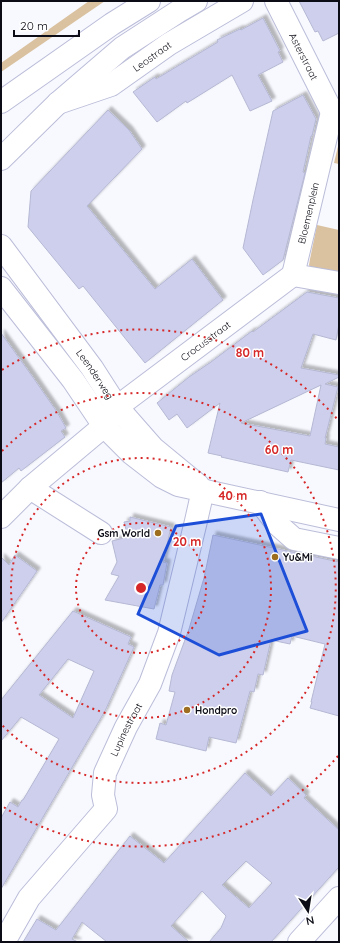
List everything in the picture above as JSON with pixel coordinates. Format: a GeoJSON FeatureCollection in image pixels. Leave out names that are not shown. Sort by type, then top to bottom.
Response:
{"type":"FeatureCollection","features":[{"type":"Feature","properties":{"kind":"street"},"geometry":{"type":"LineString","coordinates":[[1,102],[112,24],[149,1]]}},
{"type":"Feature","properties":{"kind":"street","name":"Leostraat"},"geometry":{"type":"LineString","coordinates":[[1,159],[58,103],[122,48],[196,1]]}},
{"type":"Feature","properties":{"kind":"street","name":"Leostraat"},"geometry":{"type":"LineString","coordinates":[[58,103],[111,85],[169,44],[242,1]]}},
{"type":"Feature","properties":{"kind":"street","name":"Asterstraat"},"geometry":{"type":"LineString","coordinates":[[276,1],[336,113]]}},
{"type":"Feature","properties":{"kind":"street","name":"Bloemenplein"},"geometry":{"type":"LineString","coordinates":[[293,275],[336,113]]}},
{"type":"Feature","properties":{"kind":"street","name":"Leenderweg"},"geometry":{"type":"LineString","coordinates":[[1,246],[92,368],[118,407],[153,448],[203,490]]}},
{"type":"Feature","properties":{"kind":"street"},"geometry":{"type":"LineString","coordinates":[[293,275],[339,283]]}},
{"type":"Feature","properties":{"kind":"street","name":"Crocusstraat"},"geometry":{"type":"LineString","coordinates":[[1,517],[30,488],[104,426],[118,407],[293,275]]}},
{"type":"Feature","properties":{"kind":"street","name":"Leenderweg"},"geometry":{"type":"LineString","coordinates":[[1,288],[73,380],[104,426],[131,453],[162,477],[178,485],[339,520]]}},
{"type":"Feature","properties":{"kind":"street"},"geometry":{"type":"LineString","coordinates":[[30,488],[101,534]]}},
{"type":"Feature","properties":{"kind":"street","name":"Lupinestraat"},"geometry":{"type":"LineString","coordinates":[[4,942],[30,898],[106,809],[104,795],[105,773],[126,727],[150,684],[169,633],[203,490]]}},
{"type":"Feature","properties":{"kind":"street"},"geometry":{"type":"LineString","coordinates":[[260,502],[277,524],[294,539],[339,548]]}},
{"type":"Feature","properties":{"kind":"street"},"geometry":{"type":"LineString","coordinates":[[299,942],[339,898]]}},
{"type":"Feature","properties":{"kind":"highlighted area"},"geometry":{"type":"Polygon","coordinates":[[[261,514],[307,631],[219,655],[138,614],[176,526],[261,514]]]}},
{"type":"Feature","properties":{"kind":"shaded area"},"geometry":{"type":"Polygon","coordinates":[[[89,1],[105,1],[1,72],[1,63],[89,1]]]}},
{"type":"Feature","properties":{"kind":"shaded area"},"geometry":{"type":"Polygon","coordinates":[[[339,142],[339,164],[334,163],[339,142]]]}},
{"type":"Feature","properties":{"kind":"shaded area"},"geometry":{"type":"Polygon","coordinates":[[[317,225],[339,230],[339,277],[311,270],[309,265],[317,225]]]}},
{"type":"Feature","properties":{"kind":"building"},"geometry":{"type":"Polygon","coordinates":[[[299,1],[339,1],[339,33],[323,41],[318,31],[315,32],[299,1]]]}},
{"type":"Feature","properties":{"kind":"building"},"geometry":{"type":"Polygon","coordinates":[[[263,18],[280,51],[278,52],[283,62],[258,75],[272,101],[250,111],[232,75],[187,103],[186,101],[157,122],[133,92],[155,77],[156,79],[218,42],[217,40],[240,29],[241,30],[263,18]]]}},
{"type":"Feature","properties":{"kind":"building"},"geometry":{"type":"Polygon","coordinates":[[[303,95],[316,119],[303,172],[305,173],[283,260],[263,275],[243,248],[253,200],[273,111],[303,95]]]}},
{"type":"Feature","properties":{"kind":"building"},"geometry":{"type":"Polygon","coordinates":[[[108,110],[129,130],[142,149],[87,206],[155,289],[192,259],[223,300],[145,363],[83,286],[79,289],[28,227],[31,191],[108,110]]]}},
{"type":"Feature","properties":{"kind":"building"},"geometry":{"type":"Polygon","coordinates":[[[307,292],[339,298],[339,324],[336,340],[313,334],[301,368],[339,375],[339,377],[325,384],[338,387],[325,438],[325,444],[339,447],[339,470],[291,460],[288,472],[208,453],[220,403],[187,428],[177,414],[169,420],[157,403],[189,377],[252,331],[253,332],[307,292]],[[321,385],[241,423],[310,436],[321,385]]]}},
{"type":"Feature","properties":{"kind":"building"},"geometry":{"type":"Polygon","coordinates":[[[1,333],[57,412],[66,428],[61,431],[65,437],[21,471],[19,468],[1,483],[1,333]]]}},
{"type":"Feature","properties":{"kind":"building"},"geometry":{"type":"Polygon","coordinates":[[[130,517],[171,527],[163,562],[167,563],[163,585],[160,585],[154,609],[105,600],[119,576],[111,574],[117,562],[112,541],[128,537],[124,522],[130,521],[130,517]]]}},
{"type":"Feature","properties":{"kind":"building"},"geometry":{"type":"Polygon","coordinates":[[[213,535],[339,562],[339,716],[310,708],[325,644],[292,636],[290,644],[271,640],[263,675],[258,674],[254,692],[250,691],[236,743],[209,737],[206,751],[156,739],[160,723],[166,725],[175,692],[169,691],[172,675],[189,629],[204,578],[213,535]]]}},
{"type":"Feature","properties":{"kind":"building"},"geometry":{"type":"Polygon","coordinates":[[[15,555],[37,571],[1,623],[1,557],[9,565],[15,555]]]}},
{"type":"Feature","properties":{"kind":"building"},"geometry":{"type":"Polygon","coordinates":[[[73,611],[131,637],[128,644],[134,647],[105,711],[1,889],[1,818],[10,802],[18,807],[59,739],[21,717],[1,741],[1,700],[73,611]],[[68,659],[39,695],[73,718],[94,671],[68,659]]]}},
{"type":"Feature","properties":{"kind":"building"},"geometry":{"type":"Polygon","coordinates":[[[245,773],[271,796],[288,778],[306,795],[304,798],[339,830],[339,867],[271,942],[209,942],[221,928],[226,916],[202,891],[171,926],[189,942],[107,942],[82,922],[72,939],[78,942],[23,942],[37,919],[56,930],[130,836],[164,863],[245,773]],[[246,861],[222,885],[249,908],[272,883],[246,861]]]}},
{"type":"Feature","properties":{"kind":"place","name":"Gsm World"},"geometry":{"type":"Point","coordinates":[158,533]}},
{"type":"Feature","properties":{"kind":"place","name":"Yu&Mi"},"geometry":{"type":"Point","coordinates":[275,557]}},
{"type":"Feature","properties":{"kind":"place","name":"Hondpro"},"geometry":{"type":"Point","coordinates":[187,710]}}]}
